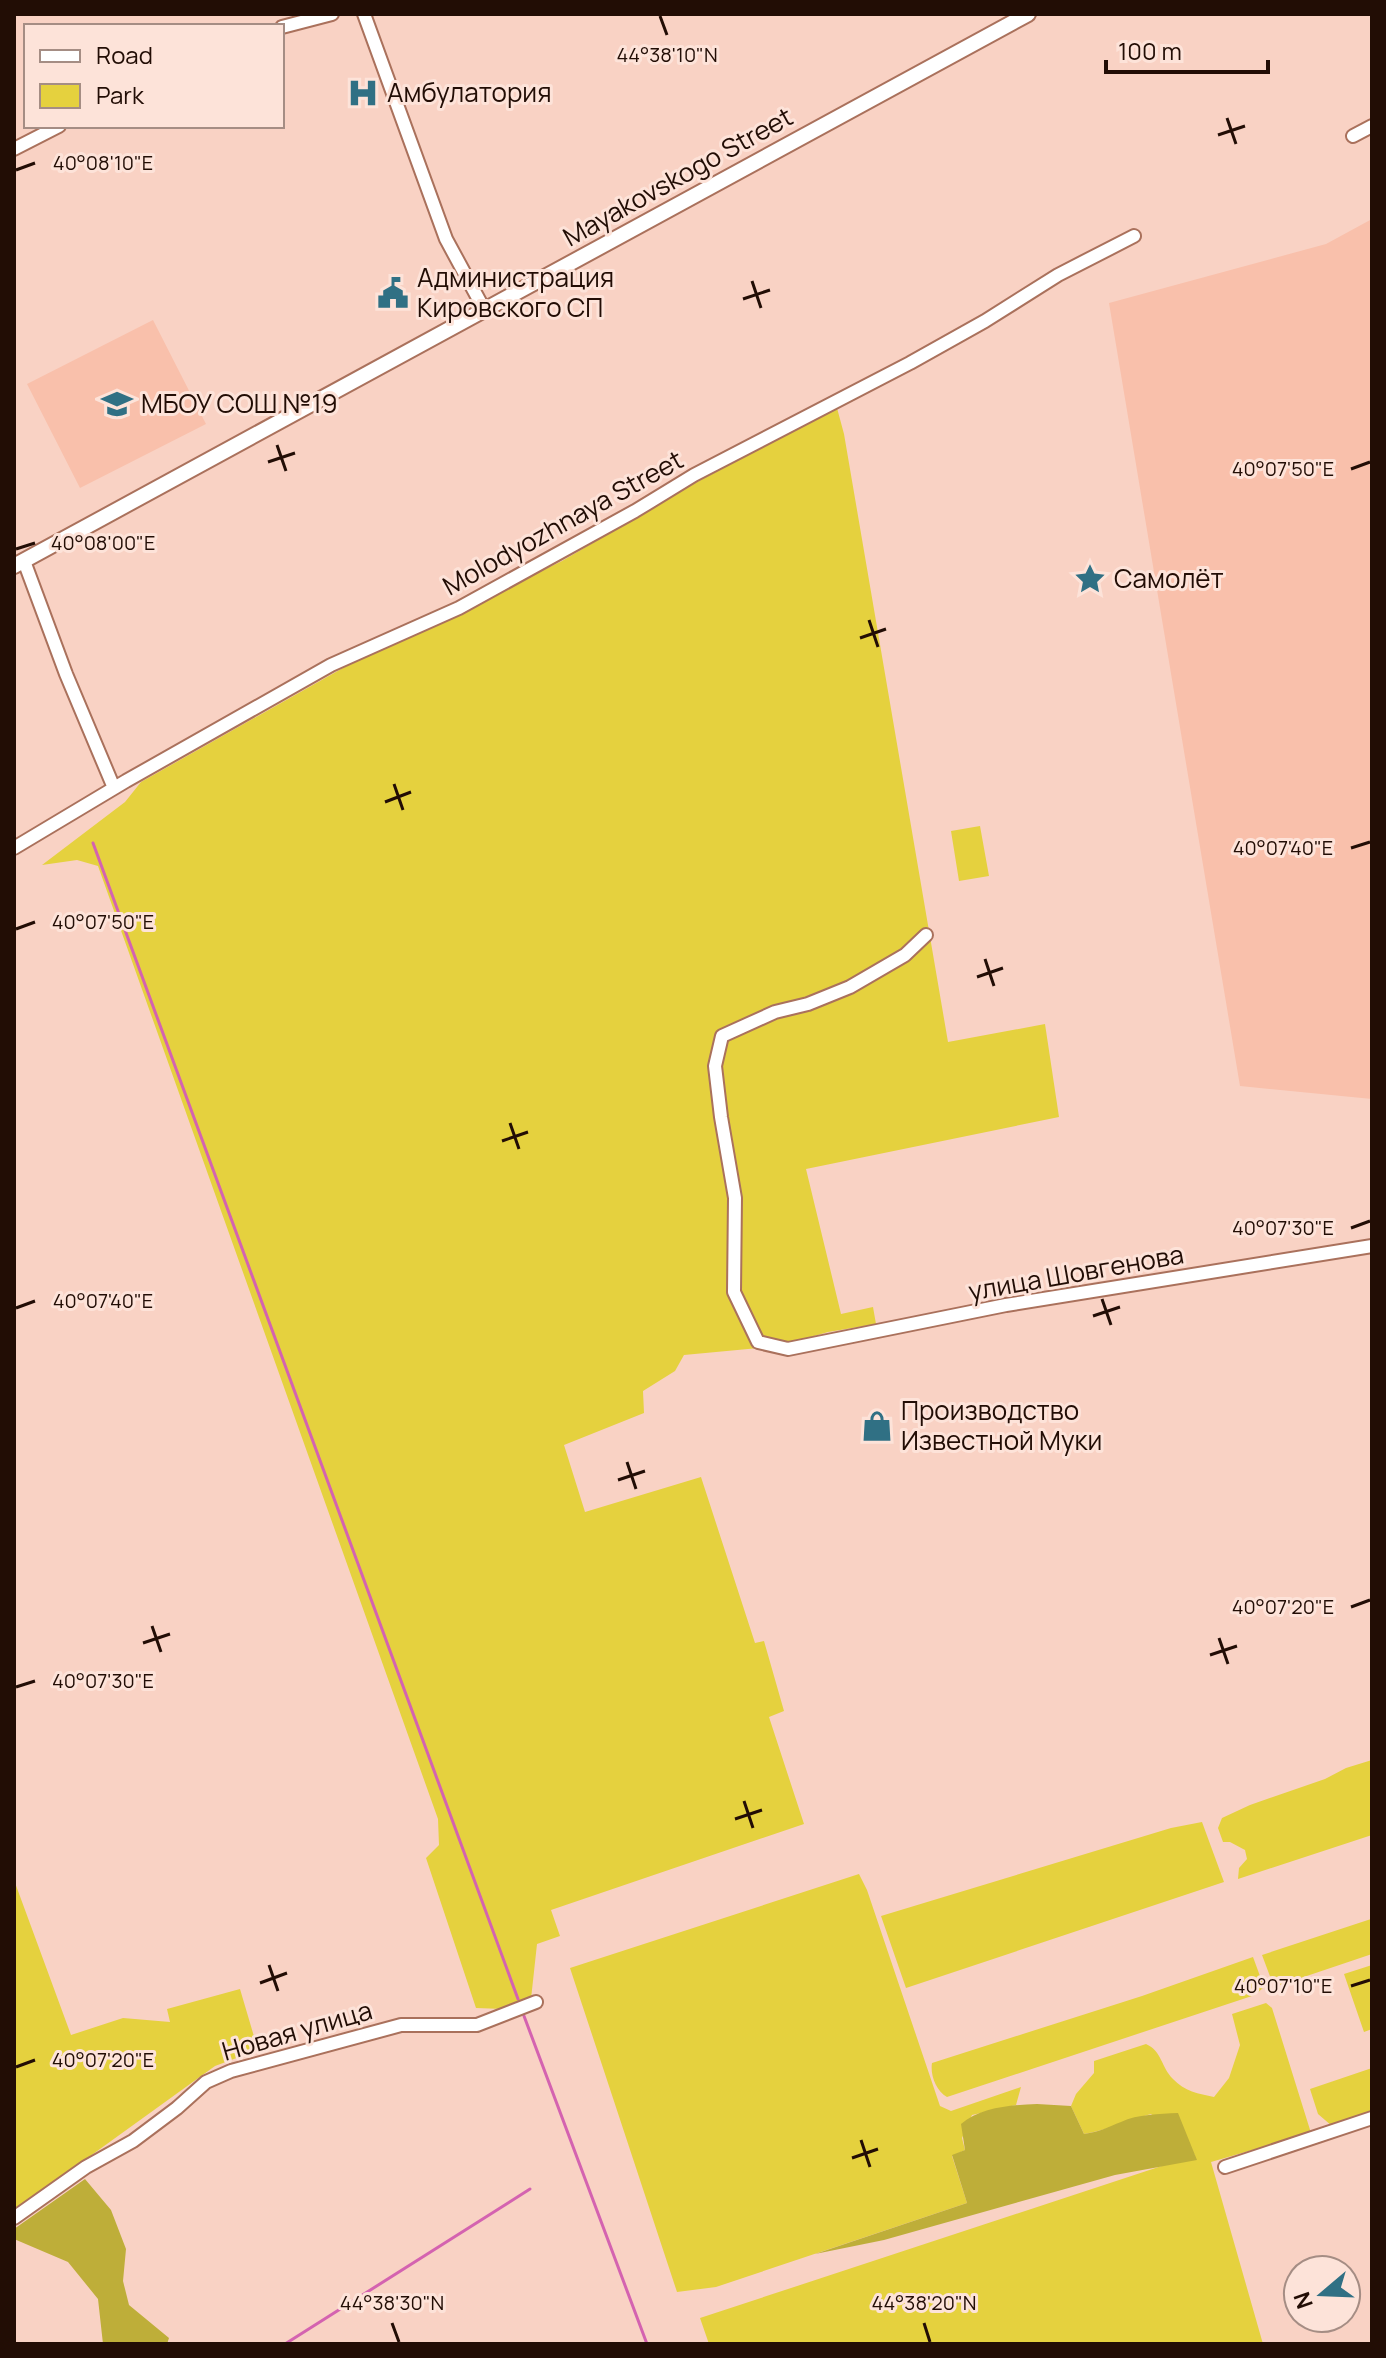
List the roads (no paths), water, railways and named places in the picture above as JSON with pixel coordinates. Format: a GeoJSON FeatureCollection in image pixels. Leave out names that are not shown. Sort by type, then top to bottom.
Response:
{"type":"FeatureCollection","features":[{"type":"Feature","properties":{"kind":"street"},"geometry":{"type":"LineString","coordinates":[[284,26],[332,14]]}},
{"type":"Feature","properties":{"kind":"street"},"geometry":{"type":"LineString","coordinates":[[364,14],[446,239],[485,311]]}},
{"type":"Feature","properties":{"kind":"street","name":"Mayakovskogo Street"},"geometry":{"type":"LineString","coordinates":[[19,564],[1028,14]]}},
{"type":"Feature","properties":{"kind":"street"},"geometry":{"type":"LineString","coordinates":[[1353,136],[1372,126]]}},
{"type":"Feature","properties":{"kind":"street"},"geometry":{"type":"LineString","coordinates":[[14,149],[55,128]]}},
{"type":"Feature","properties":{"kind":"street","name":"Molodyozhnaya Street"},"geometry":{"type":"LineString","coordinates":[[14,848],[331,665],[459,608],[694,475],[910,363],[1058,275],[1134,236]]}},
{"type":"Feature","properties":{"kind":"street"},"geometry":{"type":"LineString","coordinates":[[19,564],[114,788]]}},
{"type":"Feature","properties":{"kind":"street","name":"улица Шовгенова"},"geometry":{"type":"LineString","coordinates":[[926,935],[905,955],[850,987],[808,1004],[775,1012],[722,1036],[715,1066],[735,1198],[734,1292],[758,1342],[788,1349],[1006,1305],[1372,1246]]}},
{"type":"Feature","properties":{"kind":"street","name":"Новая улица"},"geometry":{"type":"LineString","coordinates":[[14,2218],[86,2167],[133,2141],[206,2082],[231,2071],[401,2025],[477,2025],[536,2002]]}},
{"type":"Feature","properties":{"kind":"street"},"geometry":{"type":"LineString","coordinates":[[1225,2167],[1372,2118]]}},
{"type":"Feature","properties":{"kind":"waterway"},"geometry":{"type":"LineString","coordinates":[[93,843],[518,1999]]}},
{"type":"Feature","properties":{"kind":"waterway"},"geometry":{"type":"LineString","coordinates":[[524,2016],[647,2344]]}},
{"type":"Feature","properties":{"kind":"waterway"},"geometry":{"type":"LineString","coordinates":[[285,2344],[530,2189]]}},
{"type":"Feature","properties":{"kind":"place","name":"Амбулатория"},"geometry":{"type":"Point","coordinates":[363,93]}},
{"type":"Feature","properties":{"kind":"place","name":"Администрация Кировского СП"},"geometry":{"type":"Point","coordinates":[393,293]}},
{"type":"Feature","properties":{"kind":"place","name":"МБОУ СОШ №19"},"geometry":{"type":"Point","coordinates":[117,404]}},
{"type":"Feature","properties":{"kind":"place","name":"Самолёт"},"geometry":{"type":"Point","coordinates":[1090,579]}},
{"type":"Feature","properties":{"kind":"place","name":"Производство Известной Муки"},"geometry":{"type":"Point","coordinates":[877,1426]}}]}
